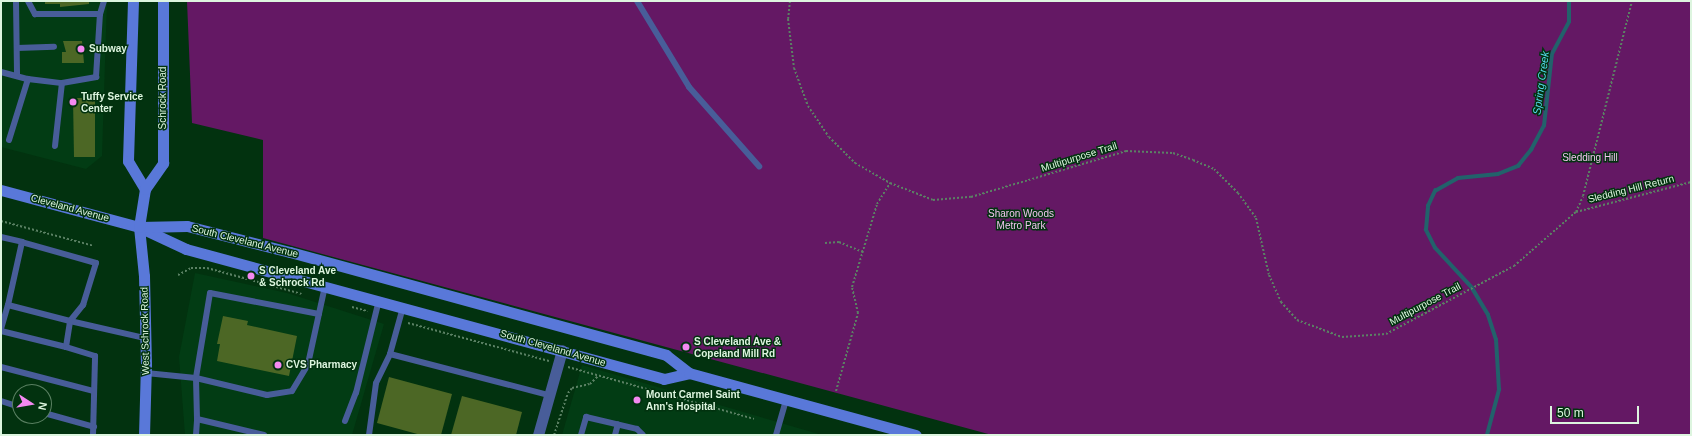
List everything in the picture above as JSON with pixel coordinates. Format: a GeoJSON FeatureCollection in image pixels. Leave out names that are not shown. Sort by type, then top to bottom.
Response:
{"type":"FeatureCollection","features":[{"type":"Feature","properties":{"kind":"main road"},"geometry":{"type":"LineString","coordinates":[[133,1],[128,161],[145,189]]}},
{"type":"Feature","properties":{"kind":"main road","name":"Schrock Road"},"geometry":{"type":"LineString","coordinates":[[139,227],[145,189],[163,163],[163,1]]}},
{"type":"Feature","properties":{"kind":"main road","name":"Cleveland Avenue"},"geometry":{"type":"LineString","coordinates":[[1,190],[139,227]]}},
{"type":"Feature","properties":{"kind":"main road","name":"South Cleveland Avenue"},"geometry":{"type":"LineString","coordinates":[[139,227],[187,226],[290,252],[666,355],[689,373],[916,435]]}},
{"type":"Feature","properties":{"kind":"main road","name":"South Cleveland Avenue"},"geometry":{"type":"LineString","coordinates":[[139,227],[186,249],[379,300],[664,379],[689,373]]}},
{"type":"Feature","properties":{"kind":"main road","name":"West Schrock Road"},"geometry":{"type":"LineString","coordinates":[[139,227],[144,276],[146,373],[144,435]]}},
{"type":"Feature","properties":{"kind":"street"},"geometry":{"type":"LineString","coordinates":[[538,435],[562,350]]}},
{"type":"Feature","properties":{"kind":"lane"},"geometry":{"type":"LineString","coordinates":[[16,1],[17,76]]}},
{"type":"Feature","properties":{"kind":"lane"},"geometry":{"type":"LineString","coordinates":[[28,1],[34,14],[100,14]]}},
{"type":"Feature","properties":{"kind":"lane"},"geometry":{"type":"LineString","coordinates":[[1,72],[28,79],[62,83],[96,77],[100,14],[104,1]]}},
{"type":"Feature","properties":{"kind":"lane"},"geometry":{"type":"LineString","coordinates":[[637,1],[689,87],[759,166]]}},
{"type":"Feature","properties":{"kind":"lane"},"geometry":{"type":"LineString","coordinates":[[17,48],[54,47]]}},
{"type":"Feature","properties":{"kind":"lane"},"geometry":{"type":"LineString","coordinates":[[9,140],[28,79]]}},
{"type":"Feature","properties":{"kind":"lane"},"geometry":{"type":"LineString","coordinates":[[55,146],[62,83]]}},
{"type":"Feature","properties":{"kind":"lane"},"geometry":{"type":"LineString","coordinates":[[1,237],[96,263],[83,305],[70,321],[66,347]]}},
{"type":"Feature","properties":{"kind":"lane"},"geometry":{"type":"LineString","coordinates":[[22,242],[1,330],[95,356],[93,435]]}},
{"type":"Feature","properties":{"kind":"lane"},"geometry":{"type":"LineString","coordinates":[[146,373],[196,378],[267,395],[292,391],[308,364],[325,286]]}},
{"type":"Feature","properties":{"kind":"lane"},"geometry":{"type":"LineString","coordinates":[[196,435],[196,378],[210,293],[319,314]]}},
{"type":"Feature","properties":{"kind":"lane"},"geometry":{"type":"LineString","coordinates":[[345,421],[356,393],[379,300]]}},
{"type":"Feature","properties":{"kind":"lane"},"geometry":{"type":"LineString","coordinates":[[8,305],[145,338]]}},
{"type":"Feature","properties":{"kind":"lane"},"geometry":{"type":"LineString","coordinates":[[369,435],[376,383],[390,354],[403,307]]}},
{"type":"Feature","properties":{"kind":"lane"},"geometry":{"type":"LineString","coordinates":[[390,354],[549,395]]}},
{"type":"Feature","properties":{"kind":"lane"},"geometry":{"type":"LineString","coordinates":[[1,367],[94,391]]}},
{"type":"Feature","properties":{"kind":"lane"},"geometry":{"type":"LineString","coordinates":[[776,435],[786,400]]}},
{"type":"Feature","properties":{"kind":"lane"},"geometry":{"type":"LineString","coordinates":[[1,401],[12,404]]}},
{"type":"Feature","properties":{"kind":"lane"},"geometry":{"type":"LineString","coordinates":[[52,415],[94,427]]}},
{"type":"Feature","properties":{"kind":"lane"},"geometry":{"type":"LineString","coordinates":[[581,435],[586,416],[637,429],[643,435]]}},
{"type":"Feature","properties":{"kind":"lane"},"geometry":{"type":"LineString","coordinates":[[197,419],[264,435]]}},
{"type":"Feature","properties":{"kind":"lane"},"geometry":{"type":"LineString","coordinates":[[615,435],[618,424]]}},
{"type":"Feature","properties":{"kind":"path","name":"Multipurpose Trail"},"geometry":{"type":"LineString","coordinates":[[790,1],[788,19],[794,68],[808,106],[829,137],[855,162],[890,182],[933,200],[971,197],[1126,151],[1173,153],[1214,169],[1238,192],[1256,218],[1269,274],[1281,302],[1297,320],[1342,337],[1386,334],[1514,266],[1576,212],[1583,196],[1632,1]]}},
{"type":"Feature","properties":{"kind":"path"},"geometry":{"type":"LineString","coordinates":[[836,391],[856,327],[858,313],[852,287],[877,204],[890,182]]}},
{"type":"Feature","properties":{"kind":"path","name":"Sledding Hill Return"},"geometry":{"type":"LineString","coordinates":[[1576,212],[1691,182]]}},
{"type":"Feature","properties":{"kind":"path"},"geometry":{"type":"LineString","coordinates":[[1,221],[94,246]]}},
{"type":"Feature","properties":{"kind":"path"},"geometry":{"type":"LineString","coordinates":[[825,243],[839,242],[863,252]]}},
{"type":"Feature","properties":{"kind":"path"},"geometry":{"type":"LineString","coordinates":[[178,275],[191,268],[207,268],[322,299]]}},
{"type":"Feature","properties":{"kind":"path"},"geometry":{"type":"LineString","coordinates":[[345,305],[376,314]]}},
{"type":"Feature","properties":{"kind":"path"},"geometry":{"type":"LineString","coordinates":[[399,320],[754,419]]}},
{"type":"Feature","properties":{"kind":"path"},"geometry":{"type":"LineString","coordinates":[[554,435],[568,393],[572,388],[590,384],[598,376]]}},
{"type":"Feature","properties":{"kind":"shaded area"},"geometry":{"type":"Polygon","coordinates":[[[1,1],[107,1],[102,156],[86,169],[1,147],[1,1]]]}},
{"type":"Feature","properties":{"kind":"shaded area"},"geometry":{"type":"Polygon","coordinates":[[[195,273],[287,293],[384,324],[352,435],[185,435],[179,357],[195,273]]]}},
{"type":"Feature","properties":{"kind":"shaded area","name":"Mount Carmel Saint Ann's Hospital"},"geometry":{"type":"Polygon","coordinates":[[[582,365],[822,435],[562,435],[582,365]]]}},
{"type":"Feature","properties":{"kind":"green space","name":"Sharon Woods Metro Park"},"geometry":{"type":"Polygon","coordinates":[[[187,1],[1691,1],[1691,435],[992,435],[263,238],[263,140],[192,123],[187,1]]]}},
{"type":"Feature","properties":{"kind":"building"},"geometry":{"type":"Polygon","coordinates":[[[45,1],[89,1],[89,4],[60,7],[60,4],[45,4],[45,1]]]}},
{"type":"Feature","properties":{"kind":"building"},"geometry":{"type":"Polygon","coordinates":[[[63,41],[82,41],[84,63],[62,63],[62,52],[66,52],[63,41]]]}},
{"type":"Feature","properties":{"kind":"building"},"geometry":{"type":"Polygon","coordinates":[[[73,98],[95,98],[95,157],[74,157],[73,98]]]}},
{"type":"Feature","properties":{"kind":"building","name":"CVS Pharmacy"},"geometry":{"type":"Polygon","coordinates":[[[223,316],[248,321],[247,325],[297,336],[289,376],[217,361],[220,344],[217,344],[223,316]]]}},
{"type":"Feature","properties":{"kind":"building"},"geometry":{"type":"Polygon","coordinates":[[[389,377],[452,394],[441,435],[421,435],[377,423],[389,377]]]}},
{"type":"Feature","properties":{"kind":"building"},"geometry":{"type":"Polygon","coordinates":[[[462,396],[522,412],[516,435],[451,435],[462,396]]]}},
{"type":"Feature","properties":{"kind":"waterway","name":"Spring Creek"},"geometry":{"type":"LineString","coordinates":[[1487,435],[1499,390],[1496,340],[1488,315],[1472,288],[1435,248],[1426,230],[1428,206],[1435,191],[1458,178],[1498,174],[1518,166],[1531,150],[1544,126],[1552,54],[1569,22],[1569,1]]}},
{"type":"Feature","properties":{"kind":"place","name":"Subway"},"geometry":{"type":"Point","coordinates":[81,49]}},
{"type":"Feature","properties":{"kind":"place","name":"Tuffy Service Center"},"geometry":{"type":"Point","coordinates":[73,102]}},
{"type":"Feature","properties":{"kind":"place","name":"S Cleveland Ave & Schrock Rd"},"geometry":{"type":"Point","coordinates":[251,276]}},
{"type":"Feature","properties":{"kind":"place","name":"S Cleveland Ave & Copeland Mill Rd"},"geometry":{"type":"Point","coordinates":[686,347]}},
{"type":"Feature","properties":{"kind":"place","name":"CVS Pharmacy"},"geometry":{"type":"Point","coordinates":[278,365]}},
{"type":"Feature","properties":{"kind":"place","name":"Mount Carmel Saint Ann's Hospital"},"geometry":{"type":"Point","coordinates":[637,400]}},
{"type":"Feature","properties":{"kind":"park label","name":"Sledding Hill"},"geometry":{"type":"Point","coordinates":[1590,158]}}]}
